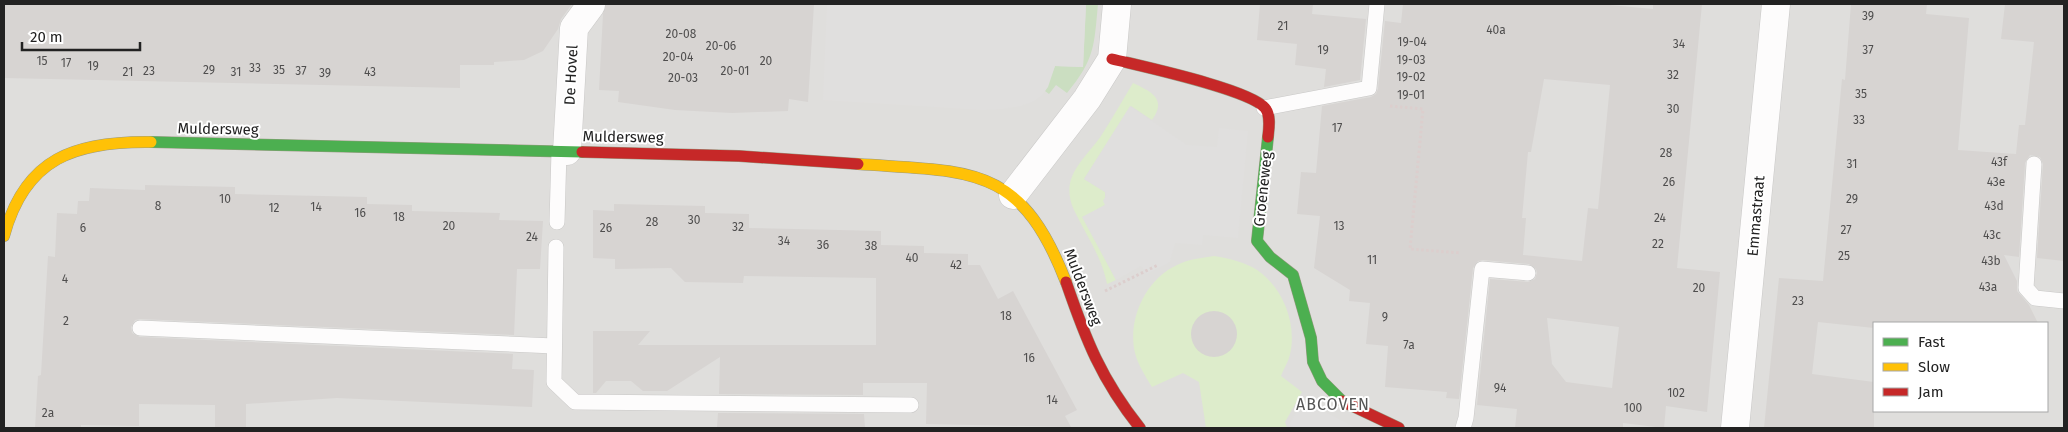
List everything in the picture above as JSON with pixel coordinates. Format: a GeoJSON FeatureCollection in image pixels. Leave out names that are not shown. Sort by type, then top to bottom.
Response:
{"type":"FeatureCollection","features":[{"type":"Feature","properties":{"kind":"street","name":"De Hovel"},"geometry":{"type":"LineString","coordinates":[[563,151],[574,28],[591,4]]}},
{"type":"Feature","properties":{"kind":"street"},"geometry":{"type":"LineString","coordinates":[[1013,195],[1087,99],[1112,59],[1116,4]]}},
{"type":"Feature","properties":{"kind":"street","name":"Emmastraat"},"geometry":{"type":"LineString","coordinates":[[1735,428],[1776,4]]}},
{"type":"Feature","properties":{"kind":"street"},"geometry":{"type":"LineString","coordinates":[[1112,59],[1181,78],[1206,82],[1255,102],[1264,108]]}},
{"type":"Feature","properties":{"kind":"street","name":"Groeneweg"},"geometry":{"type":"LineString","coordinates":[[1264,108],[1270,123],[1258,241],[1270,257],[1293,275],[1311,338],[1313,362],[1322,382],[1343,402],[1399,428]]}},
{"type":"Feature","properties":{"kind":"street","name":"Muldersweg"},"geometry":{"type":"LineString","coordinates":[[4,236],[7,219],[17,196],[33,176],[50,162],[71,152],[97,145],[138,142],[740,156],[934,168],[954,171],[986,180],[1013,195],[1034,217],[1057,256],[1094,358],[1122,406],[1140,428]]}},
{"type":"Feature","properties":{"kind":"lane"},"geometry":{"type":"LineString","coordinates":[[1264,108],[1369,88],[1377,4]]}},
{"type":"Feature","properties":{"kind":"lane"},"geometry":{"type":"LineString","coordinates":[[557,222],[563,151]]}},
{"type":"Feature","properties":{"kind":"lane"},"geometry":{"type":"LineString","coordinates":[[2034,164],[2026,288],[2035,298],[2064,301]]}},
{"type":"Feature","properties":{"kind":"lane"},"geometry":{"type":"LineString","coordinates":[[556,247],[554,382],[575,402],[912,405]]}},
{"type":"Feature","properties":{"kind":"lane"},"geometry":{"type":"LineString","coordinates":[[1463,428],[1466,418],[1482,269],[1528,274]]}},
{"type":"Feature","properties":{"kind":"lane"},"geometry":{"type":"LineString","coordinates":[[140,328],[554,346]]}},
{"type":"Feature","properties":{"kind":"path"},"geometry":{"type":"LineString","coordinates":[[1369,88],[1391,106],[1423,109],[1410,249],[1475,254],[1482,269]]}},
{"type":"Feature","properties":{"kind":"path"},"geometry":{"type":"LineString","coordinates":[[1073,300],[1107,290],[1158,265]]}},
{"type":"Feature","properties":{"kind":"shaded area"},"geometry":{"type":"Polygon","coordinates":[[[4,4],[2064,4],[2064,428],[4,428],[4,4]]]}},
{"type":"Feature","properties":{"kind":"shaded area"},"geometry":{"type":"Polygon","coordinates":[[[827,4],[1086,4],[1083,67],[1055,66],[1048,87],[1042,95],[1034,101],[1021,106],[1002,109],[983,110],[823,100],[827,4]]]}},
{"type":"Feature","properties":{"kind":"shaded area"},"geometry":{"type":"Polygon","coordinates":[[[1130,106],[1187,145],[1217,147],[1219,128],[1248,131],[1238,238],[1203,235],[1202,245],[1175,243],[1170,262],[1146,274],[1141,266],[1116,280],[1082,217],[1105,205],[1103,201],[1106,196],[1105,192],[1084,179],[1130,106]]]}},
{"type":"Feature","properties":{"kind":"shaded area"},"geometry":{"type":"Polygon","coordinates":[[[1302,400],[1356,428],[1295,428],[1289,425],[1302,400]]]}},
{"type":"Feature","properties":{"kind":"green space"},"geometry":{"type":"Polygon","coordinates":[[[1086,4],[1098,4],[1092,52],[1083,71],[1067,93],[1056,85],[1049,94],[1045,91],[1055,66],[1083,67],[1086,4]]]}},
{"type":"Feature","properties":{"kind":"green space"},"geometry":{"type":"Polygon","coordinates":[[[1133,83],[1155,97],[1158,101],[1156,113],[1152,120],[1131,106],[1084,179],[1105,192],[1105,205],[1083,217],[1116,280],[1107,284],[1098,255],[1074,210],[1070,198],[1071,178],[1081,161],[1101,136],[1133,83]]]}},
{"type":"Feature","properties":{"kind":"green space"},"geometry":{"type":"Polygon","coordinates":[[[1214,256],[1243,263],[1263,274],[1280,294],[1286,306],[1292,332],[1292,345],[1289,358],[1281,376],[1302,392],[1285,422],[1287,428],[1206,428],[1199,382],[1183,373],[1152,387],[1138,362],[1133,340],[1134,327],[1141,302],[1148,290],[1166,271],[1177,265],[1191,260],[1214,256]]]}},
{"type":"Feature","properties":{"kind":"building"},"geometry":{"type":"Polygon","coordinates":[[[4,4],[572,4],[543,51],[524,60],[494,62],[494,65],[460,65],[460,88],[4,78],[4,4]]]}},
{"type":"Feature","properties":{"kind":"building"},"geometry":{"type":"Polygon","coordinates":[[[606,4],[814,4],[808,102],[789,99],[788,111],[732,113],[675,110],[618,102],[619,91],[599,90],[603,14],[606,4]]]}},
{"type":"Feature","properties":{"kind":"building"},"geometry":{"type":"Polygon","coordinates":[[[1260,4],[1313,4],[1312,14],[1366,19],[1360,80],[1324,87],[1326,69],[1295,65],[1297,44],[1257,40],[1260,4]]]}},
{"type":"Feature","properties":{"kind":"building"},"geometry":{"type":"Polygon","coordinates":[[[1403,4],[1599,4],[1653,9],[1653,4],[1702,4],[1677,268],[1720,272],[1707,412],[1666,406],[1664,428],[1623,423],[1623,428],[1515,428],[1517,409],[1477,405],[1490,279],[1528,282],[1535,279],[1537,273],[1536,269],[1529,264],[1483,260],[1478,261],[1473,268],[1459,399],[1446,398],[1447,392],[1385,387],[1388,346],[1366,344],[1370,303],[1349,301],[1350,290],[1314,268],[1320,216],[1297,214],[1301,172],[1316,173],[1322,106],[1371,97],[1376,94],[1385,21],[1401,23],[1403,4]],[[1544,79],[1531,152],[1528,152],[1522,218],[1526,218],[1523,255],[1582,261],[1588,208],[1598,209],[1610,85],[1544,79]],[[1547,318],[1552,364],[1566,382],[1612,388],[1619,327],[1547,318]]]}},
{"type":"Feature","properties":{"kind":"building"},"geometry":{"type":"Polygon","coordinates":[[[1851,4],[1927,4],[1926,14],[1969,18],[1958,150],[2016,154],[2019,125],[2025,125],[2034,42],[2001,39],[2005,4],[2064,4],[2064,261],[2037,258],[2043,164],[2040,157],[2030,155],[2025,163],[2019,257],[2004,255],[2017,281],[2017,291],[2029,305],[2038,322],[1873,322],[1873,328],[1818,322],[1812,374],[1873,382],[1874,428],[1764,428],[1779,278],[1823,281],[1842,79],[1845,80],[1851,4]]]}},
{"type":"Feature","properties":{"kind":"building"},"geometry":{"type":"Polygon","coordinates":[[[145,185],[235,187],[235,194],[367,197],[367,204],[412,205],[412,211],[500,213],[499,220],[543,221],[540,269],[517,269],[514,335],[140,319],[135,320],[131,327],[132,333],[140,337],[513,354],[512,369],[534,370],[532,407],[337,398],[246,404],[246,428],[215,428],[215,405],[139,404],[139,426],[81,425],[81,428],[35,428],[38,376],[41,375],[48,256],[55,257],[57,213],[77,214],[78,201],[89,201],[90,188],[145,190],[145,185]]]}},
{"type":"Feature","properties":{"kind":"building"},"geometry":{"type":"Polygon","coordinates":[[[614,204],[705,206],[705,213],[749,214],[749,228],[881,231],[881,245],[924,246],[924,253],[968,254],[968,265],[980,265],[998,299],[1013,291],[1077,410],[1065,416],[1071,427],[926,424],[927,383],[863,383],[863,395],[719,394],[720,357],[667,391],[643,391],[631,381],[606,381],[596,393],[593,393],[593,331],[650,331],[638,345],[876,345],[876,278],[744,276],[743,283],[685,282],[671,268],[615,269],[615,259],[593,258],[593,210],[614,211],[614,204]]]}},
{"type":"Feature","properties":{"kind":"building"},"geometry":{"type":"Polygon","coordinates":[[[1209,311],[1219,311],[1231,317],[1236,325],[1236,343],[1231,351],[1223,356],[1209,357],[1201,354],[1194,347],[1191,339],[1191,329],[1194,321],[1201,314],[1209,311]]]}},
{"type":"Feature","properties":{"kind":"building"},"geometry":{"type":"Polygon","coordinates":[[[718,413],[864,414],[865,428],[717,428],[718,413]]]}},
{"type":"Feature","properties":{"kind":"traffic: fast"},"geometry":{"type":"LineString","coordinates":[[1268,137],[1257,241],[1270,257],[1293,275],[1311,338],[1313,362],[1322,381],[1342,401]]}},
{"type":"Feature","properties":{"kind":"traffic: fast"},"geometry":{"type":"LineString","coordinates":[[151,142],[582,152]]}},
{"type":"Feature","properties":{"kind":"traffic: slow"},"geometry":{"type":"LineString","coordinates":[[4,236],[13,210],[25,188],[40,172],[57,159],[99,145],[151,142]]}},
{"type":"Feature","properties":{"kind":"traffic: slow"},"geometry":{"type":"LineString","coordinates":[[858,164],[961,173],[987,181],[1010,194],[1030,214],[1048,243],[1066,282]]}},
{"type":"Feature","properties":{"kind":"traffic: jam"},"geometry":{"type":"LineString","coordinates":[[1112,59],[1217,86],[1255,101],[1267,111],[1269,122],[1268,137]]}},
{"type":"Feature","properties":{"kind":"traffic: jam"},"geometry":{"type":"LineString","coordinates":[[582,152],[739,156],[858,164]]}},
{"type":"Feature","properties":{"kind":"traffic: jam"},"geometry":{"type":"LineString","coordinates":[[1066,282],[1088,341],[1105,376],[1126,410],[1140,428]]}},
{"type":"Feature","properties":{"kind":"traffic: jam"},"geometry":{"type":"LineString","coordinates":[[1342,401],[1399,428]]}},
{"type":"Feature","properties":{"kind":"district","name":"ABCOVEN"},"geometry":{"type":"Point","coordinates":[1333,404]}}]}
